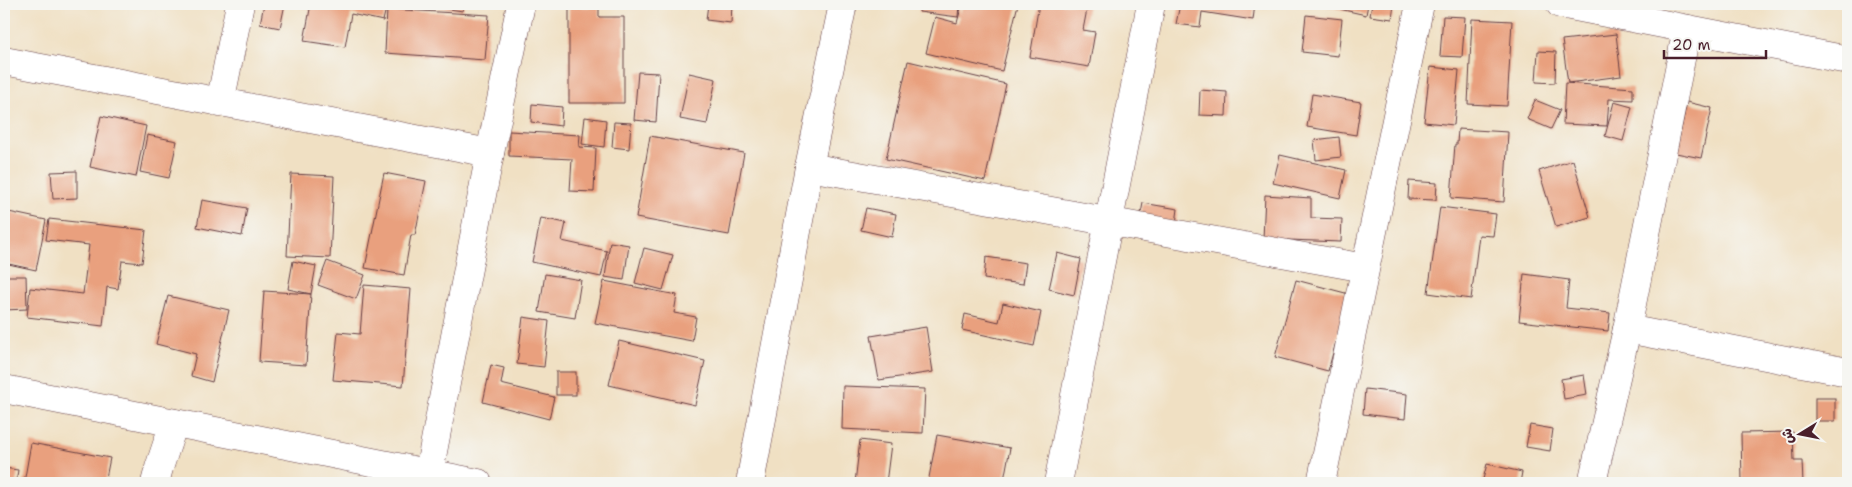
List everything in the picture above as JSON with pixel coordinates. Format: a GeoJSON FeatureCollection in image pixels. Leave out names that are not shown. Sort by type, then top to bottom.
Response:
{"type":"FeatureCollection","features":[{"type":"Feature","properties":{"kind":"street"},"geometry":{"type":"LineString","coordinates":[[220,103],[240,4]]}},
{"type":"Feature","properties":{"kind":"street"},"geometry":{"type":"LineString","coordinates":[[428,478],[490,153],[521,4]]}},
{"type":"Feature","properties":{"kind":"street"},"geometry":{"type":"LineString","coordinates":[[750,483],[809,167],[843,4]]}},
{"type":"Feature","properties":{"kind":"street"},"geometry":{"type":"LineString","coordinates":[[1058,483],[1151,4]]}},
{"type":"Feature","properties":{"kind":"street"},"geometry":{"type":"LineString","coordinates":[[1320,483],[1420,4]]}},
{"type":"Feature","properties":{"kind":"street"},"geometry":{"type":"LineString","coordinates":[[1560,4],[1848,60]]}},
{"type":"Feature","properties":{"kind":"street"},"geometry":{"type":"LineString","coordinates":[[1592,483],[1627,329],[1687,29]]}},
{"type":"Feature","properties":{"kind":"street"},"geometry":{"type":"LineString","coordinates":[[4,61],[490,153]]}},
{"type":"Feature","properties":{"kind":"street"},"geometry":{"type":"LineString","coordinates":[[809,167],[1365,268]]}},
{"type":"Feature","properties":{"kind":"street"},"geometry":{"type":"LineString","coordinates":[[1627,329],[1848,372]]}},
{"type":"Feature","properties":{"kind":"street"},"geometry":{"type":"LineString","coordinates":[[4,389],[174,422],[428,478],[478,483]]}},
{"type":"Feature","properties":{"kind":"street"},"geometry":{"type":"LineString","coordinates":[[155,483],[158,468],[174,422]]}},
{"type":"Feature","properties":{"kind":"building"},"geometry":{"type":"Polygon","coordinates":[[[264,4],[285,4],[280,28],[260,24],[264,4]]]}},
{"type":"Feature","properties":{"kind":"building"},"geometry":{"type":"Polygon","coordinates":[[[287,4],[387,4],[383,21],[351,14],[345,47],[304,41],[310,9],[287,4]]]}},
{"type":"Feature","properties":{"kind":"building"},"geometry":{"type":"Polygon","coordinates":[[[413,4],[464,4],[463,11],[413,4]]]}},
{"type":"Feature","properties":{"kind":"building"},"geometry":{"type":"Polygon","coordinates":[[[708,4],[732,4],[731,23],[706,20],[708,4]]]}},
{"type":"Feature","properties":{"kind":"building"},"geometry":{"type":"Polygon","coordinates":[[[920,4],[959,4],[958,17],[919,12],[920,4]]]}},
{"type":"Feature","properties":{"kind":"building"},"geometry":{"type":"Polygon","coordinates":[[[962,4],[1018,4],[1002,71],[926,53],[935,17],[957,23],[962,4]]]}},
{"type":"Feature","properties":{"kind":"building"},"geometry":{"type":"Polygon","coordinates":[[[1039,4],[1088,4],[1083,30],[1095,32],[1089,67],[1030,57],[1039,4]]]}},
{"type":"Feature","properties":{"kind":"building"},"geometry":{"type":"Polygon","coordinates":[[[1180,4],[1255,4],[1253,20],[1202,12],[1200,27],[1176,24],[1180,4]]]}},
{"type":"Feature","properties":{"kind":"building"},"geometry":{"type":"Polygon","coordinates":[[[1317,4],[1368,4],[1366,15],[1317,4]]]}},
{"type":"Feature","properties":{"kind":"building"},"geometry":{"type":"Polygon","coordinates":[[[1372,4],[1394,4],[1392,19],[1370,16],[1372,4]]]}},
{"type":"Feature","properties":{"kind":"building"},"geometry":{"type":"Polygon","coordinates":[[[569,7],[599,7],[599,17],[624,17],[624,103],[569,103],[569,7]]]}},
{"type":"Feature","properties":{"kind":"building"},"geometry":{"type":"Polygon","coordinates":[[[387,9],[489,15],[485,60],[385,53],[387,9]]]}},
{"type":"Feature","properties":{"kind":"building"},"geometry":{"type":"Polygon","coordinates":[[[1306,15],[1342,19],[1338,56],[1302,52],[1306,15]]]}},
{"type":"Feature","properties":{"kind":"building"},"geometry":{"type":"Polygon","coordinates":[[[1443,16],[1465,17],[1462,57],[1440,56],[1443,16]]]}},
{"type":"Feature","properties":{"kind":"building"},"geometry":{"type":"Polygon","coordinates":[[[1472,19],[1512,21],[1507,106],[1468,104],[1472,19]]]}},
{"type":"Feature","properties":{"kind":"building"},"geometry":{"type":"Polygon","coordinates":[[[1616,34],[1621,76],[1568,83],[1562,40],[1616,34]]]}},
{"type":"Feature","properties":{"kind":"building"},"geometry":{"type":"Polygon","coordinates":[[[1538,51],[1556,52],[1555,83],[1536,82],[1538,51]]]}},
{"type":"Feature","properties":{"kind":"building"},"geometry":{"type":"Polygon","coordinates":[[[908,61],[1006,84],[985,181],[886,159],[908,61]]]}},
{"type":"Feature","properties":{"kind":"building"},"geometry":{"type":"Polygon","coordinates":[[[1430,67],[1459,70],[1454,125],[1424,122],[1430,67]]]}},
{"type":"Feature","properties":{"kind":"building"},"geometry":{"type":"Polygon","coordinates":[[[638,72],[659,73],[656,122],[634,120],[638,72]]]}},
{"type":"Feature","properties":{"kind":"building"},"geometry":{"type":"Polygon","coordinates":[[[689,73],[716,79],[707,124],[680,119],[689,73]]]}},
{"type":"Feature","properties":{"kind":"building"},"geometry":{"type":"Polygon","coordinates":[[[1565,83],[1633,88],[1633,100],[1609,99],[1607,126],[1563,124],[1565,83]]]}},
{"type":"Feature","properties":{"kind":"building"},"geometry":{"type":"Polygon","coordinates":[[[1200,90],[1227,92],[1226,116],[1199,115],[1200,90]]]}},
{"type":"Feature","properties":{"kind":"building"},"geometry":{"type":"Polygon","coordinates":[[[1312,94],[1361,102],[1356,135],[1307,127],[1312,94]]]}},
{"type":"Feature","properties":{"kind":"building"},"geometry":{"type":"Polygon","coordinates":[[[1535,100],[1560,110],[1551,129],[1527,119],[1535,100]]]}},
{"type":"Feature","properties":{"kind":"building"},"geometry":{"type":"Polygon","coordinates":[[[1614,102],[1632,107],[1623,141],[1605,136],[1614,102]]]}},
{"type":"Feature","properties":{"kind":"building"},"geometry":{"type":"Polygon","coordinates":[[[1687,102],[1712,108],[1701,158],[1676,153],[1687,102]]]}},
{"type":"Feature","properties":{"kind":"building"},"geometry":{"type":"Polygon","coordinates":[[[532,104],[562,107],[561,126],[531,122],[532,104]]]}},
{"type":"Feature","properties":{"kind":"building"},"geometry":{"type":"Polygon","coordinates":[[[101,116],[146,126],[136,177],[90,167],[101,116]]]}},
{"type":"Feature","properties":{"kind":"building"},"geometry":{"type":"Polygon","coordinates":[[[585,117],[606,120],[604,147],[582,144],[585,117]]]}},
{"type":"Feature","properties":{"kind":"building"},"geometry":{"type":"Polygon","coordinates":[[[614,122],[631,123],[629,149],[612,147],[614,122]]]}},
{"type":"Feature","properties":{"kind":"building"},"geometry":{"type":"Polygon","coordinates":[[[1458,129],[1508,132],[1504,202],[1451,198],[1458,129]]]}},
{"type":"Feature","properties":{"kind":"building"},"geometry":{"type":"Polygon","coordinates":[[[509,131],[580,135],[579,147],[596,148],[594,192],[570,191],[572,159],[509,156],[509,131]]]}},
{"type":"Feature","properties":{"kind":"building"},"geometry":{"type":"Polygon","coordinates":[[[147,135],[177,141],[169,178],[140,172],[147,135]]]}},
{"type":"Feature","properties":{"kind":"building"},"geometry":{"type":"Polygon","coordinates":[[[650,136],[744,153],[729,235],[636,218],[650,136]]]}},
{"type":"Feature","properties":{"kind":"building"},"geometry":{"type":"Polygon","coordinates":[[[1339,137],[1341,157],[1316,160],[1314,140],[1339,137]]]}},
{"type":"Feature","properties":{"kind":"building"},"geometry":{"type":"Polygon","coordinates":[[[1280,155],[1346,170],[1340,198],[1273,183],[1280,155]]]}},
{"type":"Feature","properties":{"kind":"building"},"geometry":{"type":"Polygon","coordinates":[[[1573,160],[1590,217],[1556,227],[1539,171],[1573,160]]]}},
{"type":"Feature","properties":{"kind":"building"},"geometry":{"type":"Polygon","coordinates":[[[77,171],[77,198],[53,199],[51,172],[77,171]]]}},
{"type":"Feature","properties":{"kind":"building"},"geometry":{"type":"Polygon","coordinates":[[[384,173],[426,181],[415,235],[411,235],[404,275],[365,268],[384,173]]]}},
{"type":"Feature","properties":{"kind":"building"},"geometry":{"type":"Polygon","coordinates":[[[291,174],[334,176],[330,258],[287,256],[291,174]]]}},
{"type":"Feature","properties":{"kind":"building"},"geometry":{"type":"Polygon","coordinates":[[[1409,181],[1437,183],[1436,200],[1408,199],[1409,181]]]}},
{"type":"Feature","properties":{"kind":"building"},"geometry":{"type":"Polygon","coordinates":[[[1265,195],[1311,198],[1311,218],[1342,219],[1341,242],[1263,239],[1265,195]]]}},
{"type":"Feature","properties":{"kind":"building"},"geometry":{"type":"Polygon","coordinates":[[[202,200],[247,208],[242,236],[197,227],[202,200]]]}},
{"type":"Feature","properties":{"kind":"building"},"geometry":{"type":"Polygon","coordinates":[[[1143,203],[1178,209],[1175,230],[1139,224],[1143,203]]]}},
{"type":"Feature","properties":{"kind":"building"},"geometry":{"type":"Polygon","coordinates":[[[1440,207],[1496,214],[1493,236],[1479,235],[1471,299],[1428,293],[1440,207]]]}},
{"type":"Feature","properties":{"kind":"building"},"geometry":{"type":"Polygon","coordinates":[[[866,208],[896,214],[892,237],[861,230],[866,208]]]}},
{"type":"Feature","properties":{"kind":"building"},"geometry":{"type":"Polygon","coordinates":[[[4,211],[46,220],[36,270],[4,263],[4,211]]]}},
{"type":"Feature","properties":{"kind":"building"},"geometry":{"type":"Polygon","coordinates":[[[541,218],[566,223],[562,241],[607,251],[601,277],[532,262],[541,218]]]}},
{"type":"Feature","properties":{"kind":"building"},"geometry":{"type":"Polygon","coordinates":[[[49,219],[146,230],[142,263],[122,261],[118,289],[107,287],[103,326],[27,317],[30,288],[83,294],[89,245],[46,240],[49,219]]]}},
{"type":"Feature","properties":{"kind":"building"},"geometry":{"type":"Polygon","coordinates":[[[610,242],[629,245],[624,280],[605,277],[610,242]]]}},
{"type":"Feature","properties":{"kind":"building"},"geometry":{"type":"Polygon","coordinates":[[[644,248],[673,255],[663,290],[635,283],[644,248]]]}},
{"type":"Feature","properties":{"kind":"building"},"geometry":{"type":"Polygon","coordinates":[[[1057,253],[1081,259],[1074,295],[1049,289],[1057,253]]]}},
{"type":"Feature","properties":{"kind":"building"},"geometry":{"type":"Polygon","coordinates":[[[986,257],[1026,263],[1023,284],[984,279],[986,257]]]}},
{"type":"Feature","properties":{"kind":"building"},"geometry":{"type":"Polygon","coordinates":[[[293,261],[316,266],[311,294],[288,289],[293,261]]]}},
{"type":"Feature","properties":{"kind":"building"},"geometry":{"type":"Polygon","coordinates":[[[327,261],[365,275],[356,299],[318,285],[327,261]]]}},
{"type":"Feature","properties":{"kind":"building"},"geometry":{"type":"Polygon","coordinates":[[[545,274],[581,280],[575,318],[539,312],[545,274]]]}},
{"type":"Feature","properties":{"kind":"building"},"geometry":{"type":"Polygon","coordinates":[[[1524,274],[1569,280],[1566,308],[1610,313],[1608,331],[1519,321],[1524,274]]]}},
{"type":"Feature","properties":{"kind":"building"},"geometry":{"type":"Polygon","coordinates":[[[4,276],[26,276],[27,309],[4,310],[4,276]]]}},
{"type":"Feature","properties":{"kind":"building"},"geometry":{"type":"Polygon","coordinates":[[[1296,280],[1349,294],[1328,371],[1275,357],[1296,280]]]}},
{"type":"Feature","properties":{"kind":"building"},"geometry":{"type":"Polygon","coordinates":[[[604,281],[677,295],[674,313],[696,317],[692,341],[595,323],[604,281]]]}},
{"type":"Feature","properties":{"kind":"building"},"geometry":{"type":"Polygon","coordinates":[[[364,285],[411,289],[403,386],[333,380],[338,332],[360,334],[364,285]]]}},
{"type":"Feature","properties":{"kind":"building"},"geometry":{"type":"Polygon","coordinates":[[[264,291],[311,294],[306,365],[259,362],[264,291]]]}},
{"type":"Feature","properties":{"kind":"building"},"geometry":{"type":"Polygon","coordinates":[[[168,296],[229,310],[212,382],[191,376],[196,354],[156,344],[168,296]]]}},
{"type":"Feature","properties":{"kind":"building"},"geometry":{"type":"Polygon","coordinates":[[[1003,303],[1041,312],[1034,346],[962,330],[965,314],[999,322],[1003,303]]]}},
{"type":"Feature","properties":{"kind":"building"},"geometry":{"type":"Polygon","coordinates":[[[523,317],[549,321],[544,367],[517,364],[523,317]]]}},
{"type":"Feature","properties":{"kind":"building"},"geometry":{"type":"Polygon","coordinates":[[[926,327],[933,372],[879,380],[871,336],[926,327]]]}},
{"type":"Feature","properties":{"kind":"building"},"geometry":{"type":"Polygon","coordinates":[[[619,341],[705,361],[695,405],[609,385],[619,341]]]}},
{"type":"Feature","properties":{"kind":"building"},"geometry":{"type":"Polygon","coordinates":[[[491,365],[504,368],[501,384],[554,397],[549,419],[483,402],[491,365]]]}},
{"type":"Feature","properties":{"kind":"building"},"geometry":{"type":"Polygon","coordinates":[[[556,372],[576,372],[576,395],[556,395],[556,372]]]}},
{"type":"Feature","properties":{"kind":"building"},"geometry":{"type":"Polygon","coordinates":[[[1584,375],[1587,395],[1564,399],[1561,379],[1584,375]]]}},
{"type":"Feature","properties":{"kind":"building"},"geometry":{"type":"Polygon","coordinates":[[[843,386],[925,389],[923,433],[842,429],[843,386]]]}},
{"type":"Feature","properties":{"kind":"building"},"geometry":{"type":"Polygon","coordinates":[[[1365,389],[1407,394],[1405,419],[1363,414],[1365,389]]]}},
{"type":"Feature","properties":{"kind":"building"},"geometry":{"type":"Polygon","coordinates":[[[1815,398],[1835,398],[1835,421],[1815,421],[1815,398]]]}},
{"type":"Feature","properties":{"kind":"building"},"geometry":{"type":"Polygon","coordinates":[[[1530,425],[1553,429],[1550,451],[1526,447],[1530,425]]]}},
{"type":"Feature","properties":{"kind":"building"},"geometry":{"type":"Polygon","coordinates":[[[1793,432],[1794,461],[1802,461],[1803,483],[1742,483],[1741,433],[1793,432]]]}},
{"type":"Feature","properties":{"kind":"building"},"geometry":{"type":"Polygon","coordinates":[[[937,435],[1010,448],[1004,480],[1018,483],[928,483],[937,435]]]}},
{"type":"Feature","properties":{"kind":"building"},"geometry":{"type":"Polygon","coordinates":[[[860,440],[891,444],[886,483],[855,483],[860,440]]]}},
{"type":"Feature","properties":{"kind":"building"},"geometry":{"type":"Polygon","coordinates":[[[31,443],[110,458],[105,483],[24,483],[31,443]]]}},
{"type":"Feature","properties":{"kind":"building"},"geometry":{"type":"Polygon","coordinates":[[[1487,464],[1522,472],[1520,483],[1482,483],[1487,464]]]}},
{"type":"Feature","properties":{"kind":"building"},"geometry":{"type":"Polygon","coordinates":[[[4,468],[18,470],[16,483],[4,483],[4,468]]]}}]}
